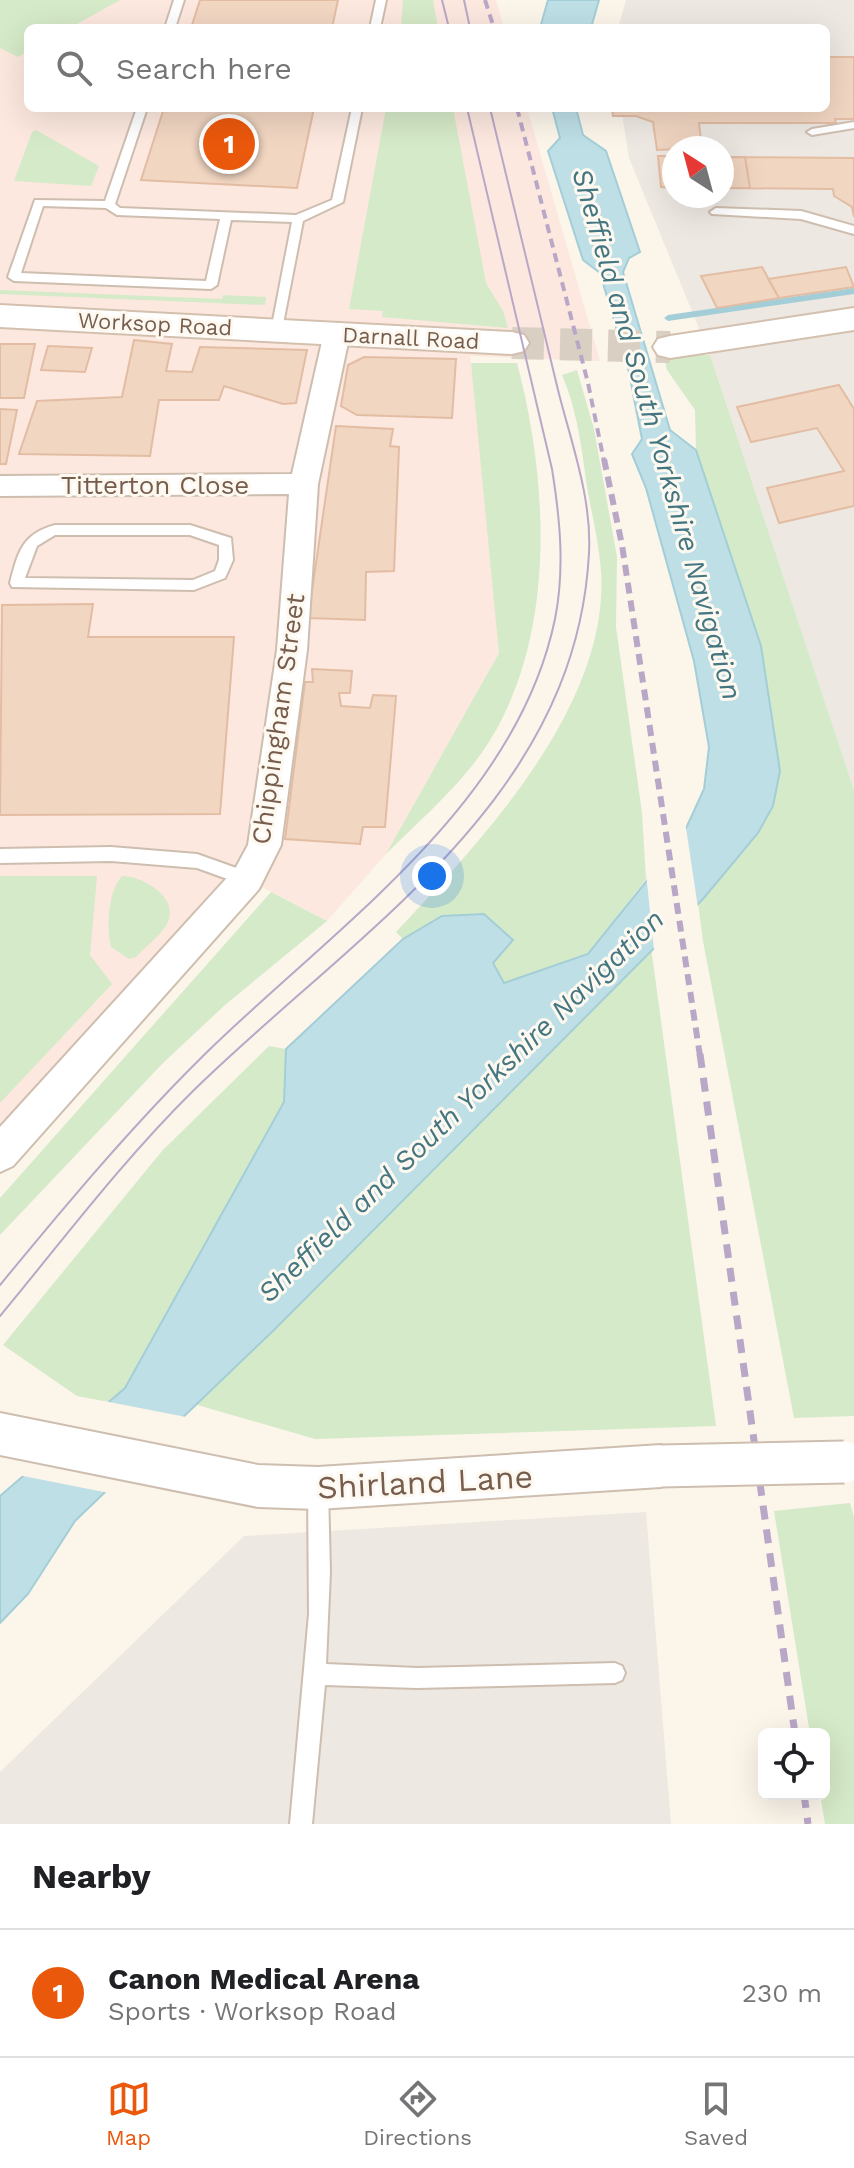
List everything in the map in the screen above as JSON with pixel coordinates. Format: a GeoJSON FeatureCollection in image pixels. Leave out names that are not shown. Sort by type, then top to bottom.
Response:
{"type":"FeatureCollection","features":[{"type":"Feature","properties":{"kind":"main road","name":"Worksop Road"},"geometry":{"type":"LineString","coordinates":[[0,316],[324,333]]}},
{"type":"Feature","properties":{"kind":"main road"},"geometry":{"type":"LineString","coordinates":[[670,347],[854,319]]}},
{"type":"Feature","properties":{"kind":"main road","name":"Darnall Road"},"geometry":{"type":"LineString","coordinates":[[324,333],[512,343]]}},
{"type":"Feature","properties":{"kind":"street","name":"Chippingham Street"},"geometry":{"type":"LineString","coordinates":[[0,1154],[247,879],[264,845],[292,650],[304,484],[324,333]]}},
{"type":"Feature","properties":{"kind":"street","name":"Titterton Close"},"geometry":{"type":"LineString","coordinates":[[2,494],[304,484]]}},
{"type":"Feature","properties":{"kind":"street","name":"Shirland Lane"},"geometry":{"type":"LineString","coordinates":[[20,1439],[258,1486],[318,1488],[661,1466],[849,1462]]}},
{"type":"Feature","properties":{"kind":"lane"},"geometry":{"type":"LineString","coordinates":[[171,24],[179,0]]}},
{"type":"Feature","properties":{"kind":"lane"},"geometry":{"type":"LineString","coordinates":[[376,24],[381,0]]}},
{"type":"Feature","properties":{"kind":"lane"},"geometry":{"type":"LineString","coordinates":[[109,205],[141,112]]}},
{"type":"Feature","properties":{"kind":"lane"},"geometry":{"type":"LineString","coordinates":[[226,216],[211,285],[14,277],[39,202],[109,205],[117,211],[298,219],[337,202],[356,112]]}},
{"type":"Feature","properties":{"kind":"lane"},"geometry":{"type":"LineString","coordinates":[[812,132],[854,125]]}},
{"type":"Feature","properties":{"kind":"lane"},"geometry":{"type":"LineString","coordinates":[[716,212],[801,215],[854,230]]}},
{"type":"Feature","properties":{"kind":"lane"},"geometry":{"type":"LineString","coordinates":[[277,331],[298,219]]}},
{"type":"Feature","properties":{"kind":"lane"},"geometry":{"type":"LineString","coordinates":[[0,585],[194,585],[220,574],[226,560],[226,542],[190,530],[41,533],[29,545],[17,583]]}},
{"type":"Feature","properties":{"kind":"lane"},"geometry":{"type":"LineString","coordinates":[[0,856],[111,854],[197,861],[247,879]]}},
{"type":"Feature","properties":{"kind":"lane"},"geometry":{"type":"LineString","coordinates":[[301,1824],[317,1674],[323,1553],[318,1488]]}},
{"type":"Feature","properties":{"kind":"lane"},"geometry":{"type":"LineString","coordinates":[[317,1674],[417,1678],[615,1673]]}},
{"type":"Feature","properties":{"kind":"shaded area"},"geometry":{"type":"Polygon","coordinates":[[[0,0],[496,0],[503,24],[24,24],[24,112],[528,112],[600,361],[470,356],[493,527],[499,653],[386,854],[327,921],[247,879],[0,1154],[0,0]]]}},
{"type":"Feature","properties":{"kind":"shaded area"},"geometry":{"type":"Polygon","coordinates":[[[626,0],[854,0],[854,790],[710,355],[629,158],[622,112],[830,112],[830,24],[619,24],[626,0]]]}},
{"type":"Feature","properties":{"kind":"shaded area"},"geometry":{"type":"Polygon","coordinates":[[[646,1512],[671,1824],[0,1824],[0,1772],[244,1536],[646,1512]]]}},
{"type":"Feature","properties":{"kind":"green space"},"geometry":{"type":"Polygon","coordinates":[[[0,0],[120,0],[77,24],[24,24],[24,53],[18,57],[0,48],[0,0]]]}},
{"type":"Feature","properties":{"kind":"green space"},"geometry":{"type":"Polygon","coordinates":[[[403,0],[433,0],[437,24],[401,24],[403,0]]]}},
{"type":"Feature","properties":{"kind":"green space"},"geometry":{"type":"Polygon","coordinates":[[[385,112],[454,112],[486,283],[503,311],[508,328],[382,317],[383,311],[349,309],[385,112]]]}},
{"type":"Feature","properties":{"kind":"green space"},"geometry":{"type":"Polygon","coordinates":[[[36,130],[99,166],[91,186],[14,181],[32,132],[36,130]]]}},
{"type":"Feature","properties":{"kind":"green space"},"geometry":{"type":"Polygon","coordinates":[[[0,290],[222,299],[223,295],[266,297],[265,305],[0,294],[0,290]]]}},
{"type":"Feature","properties":{"kind":"green space"},"geometry":{"type":"Polygon","coordinates":[[[663,354],[710,355],[854,790],[854,1416],[794,1418],[703,941],[698,903],[758,833],[773,806],[780,771],[761,646],[696,450],[695,410],[667,370],[663,354]]]}},
{"type":"Feature","properties":{"kind":"green space"},"geometry":{"type":"Polygon","coordinates":[[[471,363],[517,363],[536,465],[540,519],[539,572],[533,625],[520,676],[499,724],[471,767],[386,854],[499,653],[471,363]]]}},
{"type":"Feature","properties":{"kind":"green space"},"geometry":{"type":"Polygon","coordinates":[[[577,370],[594,429],[617,557],[616,627],[642,813],[646,879],[588,954],[504,983],[493,963],[442,916],[403,939],[396,932],[465,856],[534,768],[563,721],[585,672],[598,622],[601,571],[579,432],[562,375],[577,370]]]}},
{"type":"Feature","properties":{"kind":"green space"},"geometry":{"type":"Polygon","coordinates":[[[0,876],[97,876],[90,955],[112,984],[0,1103],[0,876]]]}},
{"type":"Feature","properties":{"kind":"green space"},"geometry":{"type":"Polygon","coordinates":[[[122,876],[140,880],[158,890],[169,906],[170,914],[161,932],[136,957],[129,959],[111,947],[109,930],[111,900],[122,876]]]}},
{"type":"Feature","properties":{"kind":"green space"},"geometry":{"type":"Polygon","coordinates":[[[271,892],[327,921],[225,1005],[163,1063],[0,1235],[0,1198],[271,892]]]}},
{"type":"Feature","properties":{"kind":"green space"},"geometry":{"type":"Polygon","coordinates":[[[651,947],[716,1426],[315,1439],[194,1404],[277,1327],[651,947]]]}},
{"type":"Feature","properties":{"kind":"green space"},"geometry":{"type":"Polygon","coordinates":[[[269,1046],[286,1049],[284,1102],[125,1388],[109,1402],[77,1396],[3,1345],[162,1151],[269,1046]]]}},
{"type":"Feature","properties":{"kind":"green space"},"geometry":{"type":"Polygon","coordinates":[[[850,1503],[854,1517],[854,1824],[825,1824],[821,1800],[830,1800],[830,1728],[809,1728],[774,1511],[850,1503]]]}},
{"type":"Feature","properties":{"kind":"water"},"geometry":{"type":"Polygon","coordinates":[[[548,0],[599,0],[592,24],[541,24],[548,0]]]}},
{"type":"Feature","properties":{"kind":"water","name":"Sheffield and South Yorkshire Navigation"},"geometry":{"type":"Polygon","coordinates":[[[553,112],[577,112],[583,135],[606,151],[640,252],[629,258],[623,272],[670,430],[696,450],[761,646],[780,771],[773,806],[758,833],[703,899],[277,1327],[75,1521],[28,1594],[0,1623],[0,1496],[125,1388],[284,1102],[286,1049],[403,939],[442,916],[484,914],[513,940],[493,963],[504,983],[588,954],[682,837],[704,789],[709,747],[694,661],[646,488],[632,454],[642,439],[628,368],[600,273],[583,260],[548,151],[560,138],[553,112]]]}},
{"type":"Feature","properties":{"kind":"pier"},"geometry":{"type":"Polygon","coordinates":[[[685,821],[698,908],[654,950],[646,873],[679,835],[685,821]]]}},
{"type":"Feature","properties":{"kind":"pier"},"geometry":{"type":"Polygon","coordinates":[[[104,1401],[186,1417],[109,1493],[18,1475],[104,1401]]]}},
{"type":"Feature","properties":{"kind":"building"},"geometry":{"type":"Polygon","coordinates":[[[200,0],[338,0],[333,24],[192,24],[200,0]]]}},
{"type":"Feature","properties":{"kind":"building"},"geometry":{"type":"Polygon","coordinates":[[[830,57],[854,57],[854,119],[835,119],[836,123],[699,123],[701,136],[662,136],[662,150],[657,150],[653,122],[636,116],[613,116],[612,112],[830,112],[830,57]]]}},
{"type":"Feature","properties":{"kind":"building"},"geometry":{"type":"Polygon","coordinates":[[[163,112],[313,112],[297,188],[141,180],[163,112]]]}},
{"type":"Feature","properties":{"kind":"building"},"geometry":{"type":"Polygon","coordinates":[[[658,156],[662,156],[661,187],[658,156]]]}},
{"type":"Feature","properties":{"kind":"building"},"geometry":{"type":"Polygon","coordinates":[[[658,156],[662,156],[661,187],[658,156]]]}},
{"type":"Feature","properties":{"kind":"building"},"geometry":{"type":"Polygon","coordinates":[[[734,157],[745,157],[750,188],[734,188],[734,157]]]}},
{"type":"Feature","properties":{"kind":"building"},"geometry":{"type":"Polygon","coordinates":[[[734,157],[854,158],[854,217],[852,207],[834,196],[833,189],[734,188],[734,157]]]}},
{"type":"Feature","properties":{"kind":"building"},"geometry":{"type":"Polygon","coordinates":[[[762,267],[779,298],[717,308],[701,276],[762,267]]]}},
{"type":"Feature","properties":{"kind":"building"},"geometry":{"type":"Polygon","coordinates":[[[846,267],[854,287],[779,298],[768,279],[846,267]]]}},
{"type":"Feature","properties":{"kind":"building"},"geometry":{"type":"Polygon","coordinates":[[[134,340],[172,344],[166,371],[192,372],[200,347],[307,350],[296,403],[283,404],[224,386],[219,400],[159,400],[150,456],[19,454],[37,401],[122,397],[134,340]]]}},
{"type":"Feature","properties":{"kind":"building"},"geometry":{"type":"Polygon","coordinates":[[[0,344],[35,344],[24,398],[0,398],[0,344]]]}},
{"type":"Feature","properties":{"kind":"building"},"geometry":{"type":"Polygon","coordinates":[[[48,346],[92,348],[85,372],[41,370],[48,346]]]}},
{"type":"Feature","properties":{"kind":"building"},"geometry":{"type":"Polygon","coordinates":[[[364,357],[456,359],[452,418],[357,415],[341,406],[348,365],[364,357]]]}},
{"type":"Feature","properties":{"kind":"building"},"geometry":{"type":"Polygon","coordinates":[[[839,385],[854,409],[854,506],[779,523],[767,488],[844,471],[817,428],[751,442],[737,407],[839,385]]]}},
{"type":"Feature","properties":{"kind":"building"},"geometry":{"type":"Polygon","coordinates":[[[0,409],[17,410],[6,464],[0,464],[0,409]]]}},
{"type":"Feature","properties":{"kind":"building"},"geometry":{"type":"Polygon","coordinates":[[[336,426],[393,429],[390,446],[399,447],[394,571],[366,572],[365,620],[308,618],[336,426]]]}},
{"type":"Feature","properties":{"kind":"building"},"geometry":{"type":"Polygon","coordinates":[[[93,604],[88,637],[234,637],[220,814],[0,815],[2,605],[93,604]]]}},
{"type":"Feature","properties":{"kind":"building"},"geometry":{"type":"Polygon","coordinates":[[[312,669],[352,671],[350,693],[339,693],[341,706],[370,708],[373,695],[396,696],[385,827],[363,827],[360,844],[285,839],[305,682],[313,682],[312,669]]]}},
{"type":"Feature","properties":{"kind":"waterway"},"geometry":{"type":"LineString","coordinates":[[668,318],[854,291]]}},
{"type":"Feature","properties":{"kind":"tunnel"},"geometry":{"type":"LineString","coordinates":[[512,343],[670,347]]}},
{"type":"Feature","properties":{"kind":"tram line"},"geometry":{"type":"LineString","coordinates":[[442,0],[448,24]]}},
{"type":"Feature","properties":{"kind":"tram line"},"geometry":{"type":"LineString","coordinates":[[464,0],[469,24]]}},
{"type":"Feature","properties":{"kind":"tram line"},"geometry":{"type":"LineString","coordinates":[[0,1285],[99,1167],[177,1082],[413,860],[461,806],[502,749],[534,687],[558,600],[561,563],[557,506],[552,469],[468,112]]}},
{"type":"Feature","properties":{"kind":"tram line"},"geometry":{"type":"LineString","coordinates":[[0,1316],[167,1117],[386,917],[446,856],[500,791],[544,720],[575,641],[589,553],[589,532],[580,470],[491,112]]}},
{"type":"Feature","properties":{"kind":"railway"},"geometry":{"type":"LineString","coordinates":[[485,0],[493,24]]}},
{"type":"Feature","properties":{"kind":"railway"},"geometry":{"type":"LineString","coordinates":[[518,112],[588,383],[604,461]]}},
{"type":"Feature","properties":{"kind":"railway"},"geometry":{"type":"LineString","coordinates":[[604,459],[622,545],[700,1056]]}},
{"type":"Feature","properties":{"kind":"railway"},"geometry":{"type":"LineString","coordinates":[[700,1054],[794,1728]]}},
{"type":"Feature","properties":{"kind":"railway"},"geometry":{"type":"LineString","coordinates":[[805,1800],[808,1824]]}},
{"type":"Feature","properties":{"kind":"place","name":"Canon Medical Arena"},"geometry":{"type":"Point","coordinates":[229,144]}}]}
